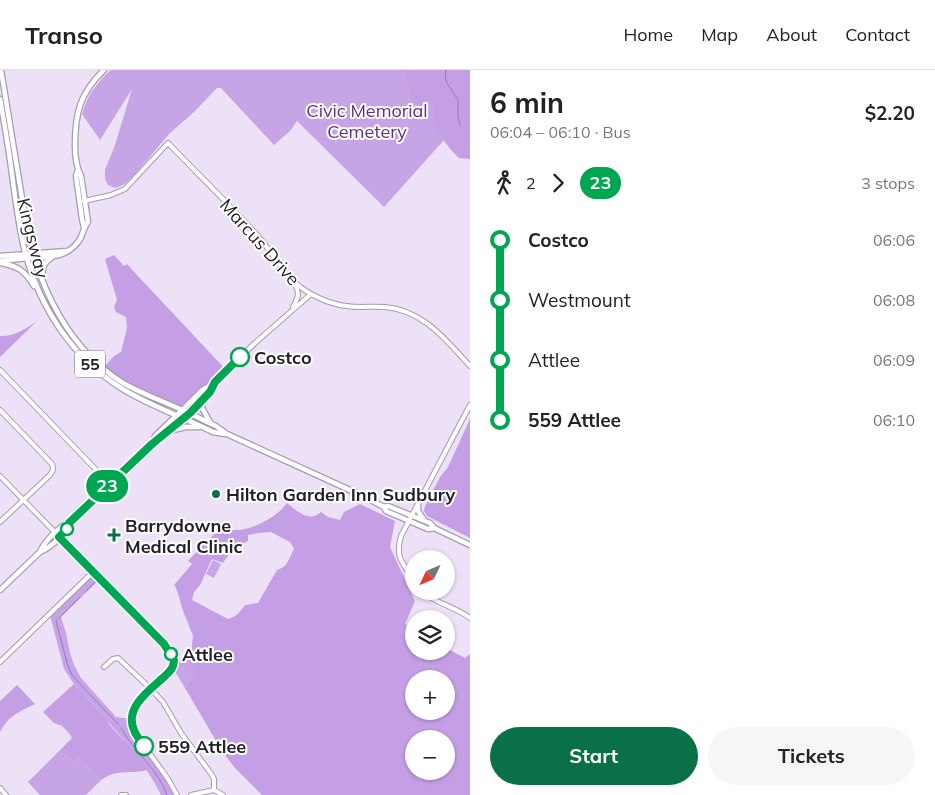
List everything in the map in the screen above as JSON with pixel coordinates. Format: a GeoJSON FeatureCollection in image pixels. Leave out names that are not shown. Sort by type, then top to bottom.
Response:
{"type":"FeatureCollection","features":[{"type":"Feature","properties":{"kind":"main road","name":"Kingsway"},"geometry":{"type":"LineString","coordinates":[[1,70],[27,229],[34,255],[51,301],[66,328],[77,342],[109,372],[124,383],[190,413],[226,434],[363,496],[384,507],[386,511],[428,528],[434,528],[470,545]]}},
{"type":"Feature","properties":{"kind":"main road"},"geometry":{"type":"LineString","coordinates":[[84,227],[88,222],[86,200],[75,150],[76,116],[88,88],[104,70]]}},
{"type":"Feature","properties":{"kind":"main road","name":"Kingsway"},"geometry":{"type":"LineString","coordinates":[[0,99],[19,224],[26,256],[31,273],[47,309],[58,328],[74,348],[93,366],[129,392],[204,428],[226,434]]}},
{"type":"Feature","properties":{"kind":"main road"},"geometry":{"type":"LineString","coordinates":[[34,255],[60,256],[74,247],[83,235],[84,227],[76,176],[78,170]]}},
{"type":"Feature","properties":{"kind":"main road"},"geometry":{"type":"LineString","coordinates":[[0,262],[26,256],[68,251]]}},
{"type":"Feature","properties":{"kind":"main road"},"geometry":{"type":"LineString","coordinates":[[0,256],[26,256]]}},
{"type":"Feature","properties":{"kind":"main road"},"geometry":{"type":"LineString","coordinates":[[42,279],[44,263],[52,257]]}},
{"type":"Feature","properties":{"kind":"main road"},"geometry":{"type":"LineString","coordinates":[[0,262],[21,269],[42,297]]}},
{"type":"Feature","properties":{"kind":"main road"},"geometry":{"type":"LineString","coordinates":[[203,400],[202,408],[211,424]]}},
{"type":"Feature","properties":{"kind":"main road"},"geometry":{"type":"LineString","coordinates":[[152,444],[155,436],[182,410]]}},
{"type":"Feature","properties":{"kind":"main road"},"geometry":{"type":"LineString","coordinates":[[0,590],[40,552],[47,549],[64,525],[69,523],[152,444],[190,413]]}},
{"type":"Feature","properties":{"kind":"main road"},"geometry":{"type":"LineString","coordinates":[[167,433],[183,427],[204,428]]}},
{"type":"Feature","properties":{"kind":"main road"},"geometry":{"type":"LineString","coordinates":[[418,503],[418,511],[425,521]]}},
{"type":"Feature","properties":{"kind":"main road","name":"Kingsway"},"geometry":{"type":"LineString","coordinates":[[384,507],[388,506],[430,523],[434,528]]}},
{"type":"Feature","properties":{"kind":"street","name":"Marcus Drive"},"geometry":{"type":"LineString","coordinates":[[86,200],[110,195],[125,189],[168,143],[256,235],[295,283],[320,299],[341,306],[395,308],[414,315],[436,330],[470,366]]}},
{"type":"Feature","properties":{"kind":"street"},"geometry":{"type":"LineString","coordinates":[[79,201],[86,200]]}},
{"type":"Feature","properties":{"kind":"street"},"geometry":{"type":"LineString","coordinates":[[291,312],[299,295],[295,283]]}},
{"type":"Feature","properties":{"kind":"street"},"geometry":{"type":"LineString","coordinates":[[182,410],[311,294]]}},
{"type":"Feature","properties":{"kind":"street"},"geometry":{"type":"LineString","coordinates":[[0,370],[111,483]]}},
{"type":"Feature","properties":{"kind":"street"},"geometry":{"type":"LineString","coordinates":[[190,413],[210,392],[215,382]]}},
{"type":"Feature","properties":{"kind":"street"},"geometry":{"type":"LineString","coordinates":[[405,567],[399,555],[398,547],[401,536],[470,405]]}},
{"type":"Feature","properties":{"kind":"street"},"geometry":{"type":"LineString","coordinates":[[0,410],[53,467],[50,475],[0,522]]}},
{"type":"Feature","properties":{"kind":"street"},"geometry":{"type":"LineString","coordinates":[[0,476],[164,644],[173,657],[174,664],[172,670],[139,701],[132,719],[135,733],[168,779],[177,795]]}},
{"type":"Feature","properties":{"kind":"street"},"geometry":{"type":"LineString","coordinates":[[0,662],[93,572]]}},
{"type":"Feature","properties":{"kind":"street"},"geometry":{"type":"LineString","coordinates":[[436,600],[459,610],[470,618]]}},
{"type":"Feature","properties":{"kind":"street"},"geometry":{"type":"LineString","coordinates":[[104,667],[112,659],[118,658],[163,702],[181,733],[212,775],[214,790]]}},
{"type":"Feature","properties":{"kind":"street"},"geometry":{"type":"LineString","coordinates":[[0,788],[6,795]]}},
{"type":"Feature","properties":{"kind":"street"},"geometry":{"type":"LineString","coordinates":[[191,795],[214,790],[223,795]]}},
{"type":"Feature","properties":{"kind":"street"},"geometry":{"type":"LineString","coordinates":[[121,795],[126,795]]}},
{"type":"Feature","properties":{"kind":"green space","name":"Civic Memorial Cemetery"},"geometry":{"type":"Polygon","coordinates":[[[111,70],[404,70],[414,102],[432,104],[434,118],[444,140],[384,207],[297,121],[290,131],[274,145],[221,88],[217,88],[169,134],[132,178],[116,188],[108,185],[105,179],[105,170],[115,145],[132,89],[100,140],[82,114],[93,90],[111,70]]]}},
{"type":"Feature","properties":{"kind":"green space"},"geometry":{"type":"Polygon","coordinates":[[[213,560],[221,564],[214,578],[206,574],[213,560]]]}},
{"type":"Feature","properties":{"kind":"green space"},"geometry":{"type":"Polygon","coordinates":[[[94,572],[100,579],[61,617],[74,665],[81,678],[116,717],[132,719],[133,728],[177,795],[161,795],[137,757],[109,721],[74,684],[64,669],[50,615],[94,572]]]}},
{"type":"Feature","properties":{"kind":"green space"},"geometry":{"type":"Polygon","coordinates":[[[184,656],[193,671],[185,688],[173,668],[175,661],[184,656]]]}},
{"type":"Feature","properties":{"kind":"green space"},"geometry":{"type":"Polygon","coordinates":[[[59,751],[75,762],[79,758],[101,780],[86,795],[40,795],[28,782],[59,751]]]}},
{"type":"Feature","properties":{"kind":"shaded area"},"geometry":{"type":"Polygon","coordinates":[[[404,70],[470,70],[470,159],[459,158],[448,147],[434,119],[432,104],[423,107],[412,101],[404,70]]]}},
{"type":"Feature","properties":{"kind":"shaded area"},"geometry":{"type":"Polygon","coordinates":[[[114,255],[124,266],[127,264],[227,371],[202,390],[182,410],[124,383],[104,367],[114,356],[121,352],[127,328],[126,317],[116,312],[114,307],[117,300],[105,259],[114,255]]]}},
{"type":"Feature","properties":{"kind":"shaded area"},"geometry":{"type":"Polygon","coordinates":[[[36,322],[0,357],[0,336],[15,334],[36,322]]]}},
{"type":"Feature","properties":{"kind":"shaded area"},"geometry":{"type":"Polygon","coordinates":[[[470,419],[470,538],[427,516],[424,511],[440,477],[448,467],[470,419]]]}},
{"type":"Feature","properties":{"kind":"shaded area"},"geometry":{"type":"Polygon","coordinates":[[[287,503],[303,515],[312,516],[321,512],[328,517],[340,520],[344,512],[360,504],[395,521],[390,547],[405,579],[405,600],[415,601],[411,610],[405,610],[405,660],[455,660],[455,653],[465,658],[470,654],[470,795],[262,795],[235,768],[222,751],[185,688],[193,671],[184,656],[192,649],[193,636],[174,585],[192,564],[188,561],[216,533],[240,530],[272,517],[287,503]],[[271,532],[248,535],[248,541],[234,550],[223,563],[212,559],[200,585],[194,592],[192,600],[228,619],[238,614],[245,605],[258,603],[277,570],[281,569],[289,559],[294,549],[290,542],[271,532]]]}},
{"type":"Feature","properties":{"kind":"shaded area"},"geometry":{"type":"Polygon","coordinates":[[[74,684],[109,721],[108,723],[138,756],[147,770],[113,774],[101,780],[79,758],[75,762],[59,751],[72,738],[62,726],[54,723],[43,712],[74,684]]]}},
{"type":"Feature","properties":{"kind":"shaded area"},"geometry":{"type":"Polygon","coordinates":[[[17,685],[35,704],[11,718],[0,732],[0,701],[17,685]]]}},
{"type":"Feature","properties":{"kind":"waterway"},"geometry":{"type":"LineString","coordinates":[[446,70],[445,77],[447,83],[458,100],[460,126]]}},
{"type":"Feature","properties":{"kind":"waterway"},"geometry":{"type":"LineString","coordinates":[[87,590],[95,582]]}},
{"type":"Feature","properties":{"kind":"waterway"},"geometry":{"type":"LineString","coordinates":[[80,597],[56,621],[67,663],[72,675],[118,724]]}},
{"type":"Feature","properties":{"kind":"waterway"},"geometry":{"type":"LineString","coordinates":[[121,728],[132,745],[153,769],[164,786],[167,795]]}},
{"type":"Feature","properties":{"kind":"bus line","name":"23"},"geometry":{"type":"LineString","coordinates":[[144,746],[133,728],[132,714],[139,701],[172,670],[174,664],[173,657],[164,644],[59,537],[67,529],[69,523],[152,444],[181,422],[210,392],[215,382],[240,357]]}},
{"type":"Feature","properties":{"kind":"place","name":"Costco"},"geometry":{"type":"Point","coordinates":[240,357]}},
{"type":"Feature","properties":{"kind":"place","name":"Hilton Garden Inn Sudbury"},"geometry":{"type":"Point","coordinates":[216,494]}},
{"type":"Feature","properties":{"kind":"place","name":"Barrydowne Medical Clinic"},"geometry":{"type":"Point","coordinates":[114,535]}},
{"type":"Feature","properties":{"kind":"place","name":"Attlee"},"geometry":{"type":"Point","coordinates":[171,654]}},
{"type":"Feature","properties":{"kind":"place","name":"559 Attlee"},"geometry":{"type":"Point","coordinates":[144,746]}}]}
